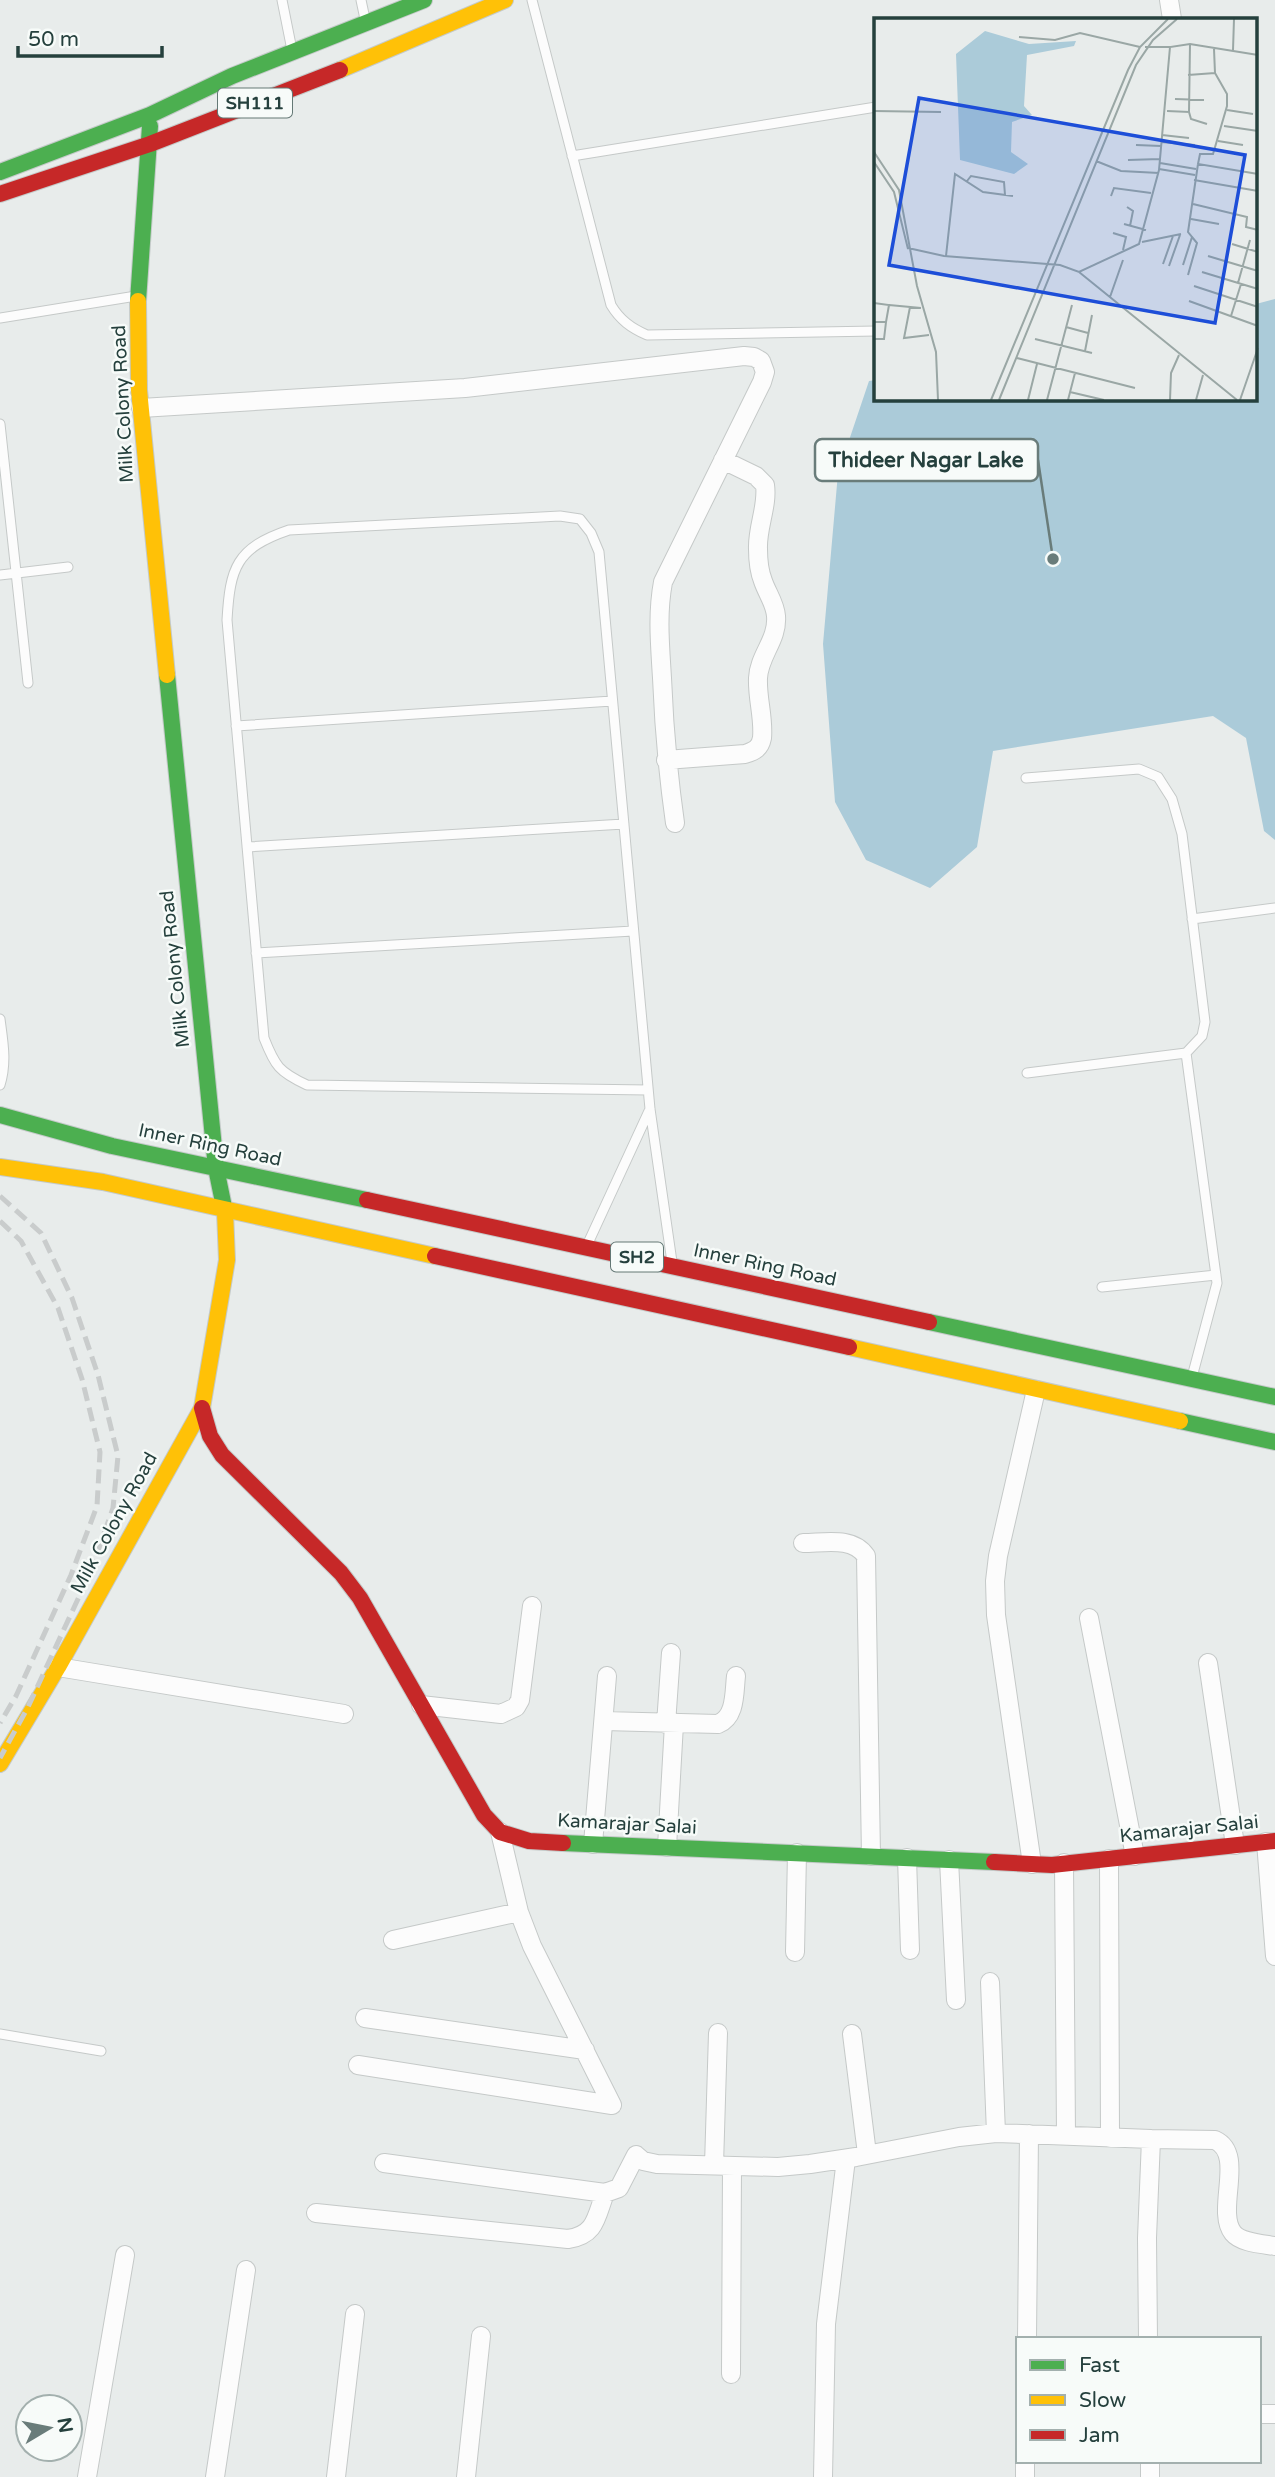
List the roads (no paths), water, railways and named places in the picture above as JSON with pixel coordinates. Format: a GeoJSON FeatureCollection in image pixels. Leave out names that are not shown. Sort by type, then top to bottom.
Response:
{"type":"FeatureCollection","features":[{"type":"Feature","properties":{"kind":"main road","name":"SH111"},"geometry":{"type":"LineString","coordinates":[[0,172],[150,115],[232,76],[424,0]]}},
{"type":"Feature","properties":{"kind":"main road","name":"SH111"},"geometry":{"type":"LineString","coordinates":[[0,194],[150,144],[352,65],[505,0]]}},
{"type":"Feature","properties":{"kind":"main road","name":"Milk Colony Road"},"geometry":{"type":"LineString","coordinates":[[0,1764],[58,1667],[202,1408],[227,1260],[225,1210],[216,1168],[141,408],[138,296],[150,115]]}},
{"type":"Feature","properties":{"kind":"main road","name":"Inner Ring Road"},"geometry":{"type":"LineString","coordinates":[[0,1115],[112,1146],[587,1246],[1275,1397]]}},
{"type":"Feature","properties":{"kind":"main road","name":"SH2"},"geometry":{"type":"LineString","coordinates":[[0,1167],[103,1182],[1275,1442]]}},
{"type":"Feature","properties":{"kind":"main road"},"geometry":{"type":"LineString","coordinates":[[202,1408],[209,1436],[222,1455],[341,1573],[354,1590],[484,1815],[500,1832]]}},
{"type":"Feature","properties":{"kind":"main road","name":"Kamarajar Salai"},"geometry":{"type":"LineString","coordinates":[[500,1832],[529,1841],[1031,1864],[1109,1859],[1271,1842]]}},
{"type":"Feature","properties":{"kind":"street"},"geometry":{"type":"LineString","coordinates":[[1169,0],[1172,18]]}},
{"type":"Feature","properties":{"kind":"street"},"geometry":{"type":"LineString","coordinates":[[141,408],[465,388],[744,356],[761,361],[765,372],[663,582],[660,595],[659,628],[666,760],[675,822]]}},
{"type":"Feature","properties":{"kind":"street"},"geometry":{"type":"LineString","coordinates":[[666,760],[745,754],[761,745],[758,680],[760,667],[777,626],[774,604],[762,579],[759,564],[758,527],[766,494],[765,485],[756,476],[723,460]]}},
{"type":"Feature","properties":{"kind":"street"},"geometry":{"type":"LineString","coordinates":[[1031,1864],[996,1615],[995,1581],[998,1556],[1036,1390]]}},
{"type":"Feature","properties":{"kind":"street"},"geometry":{"type":"LineString","coordinates":[[803,1544],[851,1543],[860,1547],[866,1556],[871,1856]]}},
{"type":"Feature","properties":{"kind":"street"},"geometry":{"type":"LineString","coordinates":[[421,1705],[501,1714],[516,1707],[520,1700],[532,1606]]}},
{"type":"Feature","properties":{"kind":"street"},"geometry":{"type":"LineString","coordinates":[[1089,1618],[1135,1856]]}},
{"type":"Feature","properties":{"kind":"street"},"geometry":{"type":"LineString","coordinates":[[667,1847],[671,1653]]}},
{"type":"Feature","properties":{"kind":"street"},"geometry":{"type":"LineString","coordinates":[[1208,1663],[1236,1846]]}},
{"type":"Feature","properties":{"kind":"street"},"geometry":{"type":"LineString","coordinates":[[58,1667],[344,1714]]}},
{"type":"Feature","properties":{"kind":"street"},"geometry":{"type":"LineString","coordinates":[[593,1844],[607,1675]]}},
{"type":"Feature","properties":{"kind":"street"},"geometry":{"type":"LineString","coordinates":[[604,1721],[709,1725],[726,1721],[731,1714],[736,1675]]}},
{"type":"Feature","properties":{"kind":"street"},"geometry":{"type":"LineString","coordinates":[[358,2065],[612,2105],[533,1946],[519,1912],[500,1832]]}},
{"type":"Feature","properties":{"kind":"street"},"geometry":{"type":"LineString","coordinates":[[1271,1842],[1275,1956]]}},
{"type":"Feature","properties":{"kind":"street"},"geometry":{"type":"LineString","coordinates":[[795,1952],[797,1853]]}},
{"type":"Feature","properties":{"kind":"street"},"geometry":{"type":"LineString","coordinates":[[906,1858],[910,1950]]}},
{"type":"Feature","properties":{"kind":"street"},"geometry":{"type":"LineString","coordinates":[[1109,1859],[1110,2138]]}},
{"type":"Feature","properties":{"kind":"street"},"geometry":{"type":"LineString","coordinates":[[949,1860],[956,2000]]}},
{"type":"Feature","properties":{"kind":"street"},"geometry":{"type":"LineString","coordinates":[[1064,1863],[1066,2136]]}},
{"type":"Feature","properties":{"kind":"street"},"geometry":{"type":"LineString","coordinates":[[393,1940],[519,1912]]}},
{"type":"Feature","properties":{"kind":"street"},"geometry":{"type":"LineString","coordinates":[[990,1982],[996,2133]]}},
{"type":"Feature","properties":{"kind":"street"},"geometry":{"type":"LineString","coordinates":[[365,2018],[584,2050]]}},
{"type":"Feature","properties":{"kind":"street"},"geometry":{"type":"LineString","coordinates":[[714,2165],[718,2033]]}},
{"type":"Feature","properties":{"kind":"street"},"geometry":{"type":"LineString","coordinates":[[852,2034],[867,2154]]}},
{"type":"Feature","properties":{"kind":"street"},"geometry":{"type":"LineString","coordinates":[[384,2163],[605,2193],[619,2188],[636,2155],[643,2161],[657,2164],[778,2167],[846,2159],[960,2137],[996,2133],[1215,2140],[1223,2144],[1228,2154],[1228,2217],[1232,2232],[1242,2239],[1275,2246]]}},
{"type":"Feature","properties":{"kind":"street"},"geometry":{"type":"LineString","coordinates":[[1027,2337],[1029,2134]]}},
{"type":"Feature","properties":{"kind":"street"},"geometry":{"type":"LineString","coordinates":[[1148,2337],[1147,2238],[1151,2139]]}},
{"type":"Feature","properties":{"kind":"street"},"geometry":{"type":"LineString","coordinates":[[823,2477],[826,2324],[846,2159]]}},
{"type":"Feature","properties":{"kind":"street"},"geometry":{"type":"LineString","coordinates":[[731,2374],[732,2166]]}},
{"type":"Feature","properties":{"kind":"street"},"geometry":{"type":"LineString","coordinates":[[316,2213],[568,2239],[582,2237],[589,2232],[605,2193]]}},
{"type":"Feature","properties":{"kind":"street"},"geometry":{"type":"LineString","coordinates":[[87,2477],[125,2255]]}},
{"type":"Feature","properties":{"kind":"street"},"geometry":{"type":"LineString","coordinates":[[215,2477],[246,2270]]}},
{"type":"Feature","properties":{"kind":"street"},"geometry":{"type":"LineString","coordinates":[[336,2477],[355,2314]]}},
{"type":"Feature","properties":{"kind":"street"},"geometry":{"type":"LineString","coordinates":[[466,2477],[481,2336]]}},
{"type":"Feature","properties":{"kind":"lane"},"geometry":{"type":"LineString","coordinates":[[282,0],[293,53]]}},
{"type":"Feature","properties":{"kind":"lane"},"geometry":{"type":"LineString","coordinates":[[361,0],[366,24]]}},
{"type":"Feature","properties":{"kind":"lane"},"geometry":{"type":"LineString","coordinates":[[532,0],[611,305],[619,318],[633,329],[647,335],[874,331]]}},
{"type":"Feature","properties":{"kind":"lane"},"geometry":{"type":"LineString","coordinates":[[572,156],[874,107]]}},
{"type":"Feature","properties":{"kind":"lane"},"geometry":{"type":"LineString","coordinates":[[0,318],[138,296]]}},
{"type":"Feature","properties":{"kind":"lane"},"geometry":{"type":"LineString","coordinates":[[0,424],[28,683]]}},
{"type":"Feature","properties":{"kind":"lane"},"geometry":{"type":"LineString","coordinates":[[648,1090],[307,1085],[285,1074],[272,1059],[264,1038],[227,620],[229,583],[242,556],[265,538],[289,530],[560,516],[580,519],[591,533],[599,552],[648,1090],[673,1266]]}},
{"type":"Feature","properties":{"kind":"lane"},"geometry":{"type":"LineString","coordinates":[[0,575],[68,567]]}},
{"type":"Feature","properties":{"kind":"lane"},"geometry":{"type":"LineString","coordinates":[[236,726],[612,701]]}},
{"type":"Feature","properties":{"kind":"lane"},"geometry":{"type":"LineString","coordinates":[[1026,778],[1139,769],[1158,777],[1172,799],[1182,834],[1205,1022],[1202,1036],[1186,1053],[1027,1073]]}},
{"type":"Feature","properties":{"kind":"lane"},"geometry":{"type":"LineString","coordinates":[[247,847],[624,824]]}},
{"type":"Feature","properties":{"kind":"lane"},"geometry":{"type":"LineString","coordinates":[[1192,919],[1275,908]]}},
{"type":"Feature","properties":{"kind":"lane"},"geometry":{"type":"LineString","coordinates":[[256,953],[633,930]]}},
{"type":"Feature","properties":{"kind":"lane"},"geometry":{"type":"LineString","coordinates":[[0,1019],[5,1056],[5,1069],[0,1085]]}},
{"type":"Feature","properties":{"kind":"lane"},"geometry":{"type":"LineString","coordinates":[[1186,1053],[1217,1283],[1192,1379]]}},
{"type":"Feature","properties":{"kind":"lane"},"geometry":{"type":"LineString","coordinates":[[587,1246],[650,1109]]}},
{"type":"Feature","properties":{"kind":"lane"},"geometry":{"type":"LineString","coordinates":[[1102,1287],[1216,1275]]}},
{"type":"Feature","properties":{"kind":"lane"},"geometry":{"type":"LineString","coordinates":[[0,2034],[101,2050]]}},
{"type":"Feature","properties":{"kind":"water"},"geometry":{"type":"Polygon","coordinates":[[[1275,299],[1275,840],[1264,831],[1246,738],[1213,716],[993,751],[977,847],[930,888],[866,860],[835,802],[823,644],[838,473],[869,381],[874,380],[874,401],[1258,401],[1258,303],[1275,299]]]}},
{"type":"Feature","properties":{"kind":"railway"},"geometry":{"type":"LineString","coordinates":[[0,1196],[41,1233],[72,1298],[98,1375],[118,1456],[113,1508],[90,1573],[28,1707],[0,1758]]}},
{"type":"Feature","properties":{"kind":"railway"},"geometry":{"type":"LineString","coordinates":[[0,1221],[21,1241],[58,1308],[82,1379],[100,1452],[97,1506],[71,1575],[16,1696],[0,1723]]}},
{"type":"Feature","properties":{"kind":"place","name":"Thideer Nagar Lake"},"geometry":{"type":"Point","coordinates":[1053,559]}}]}
